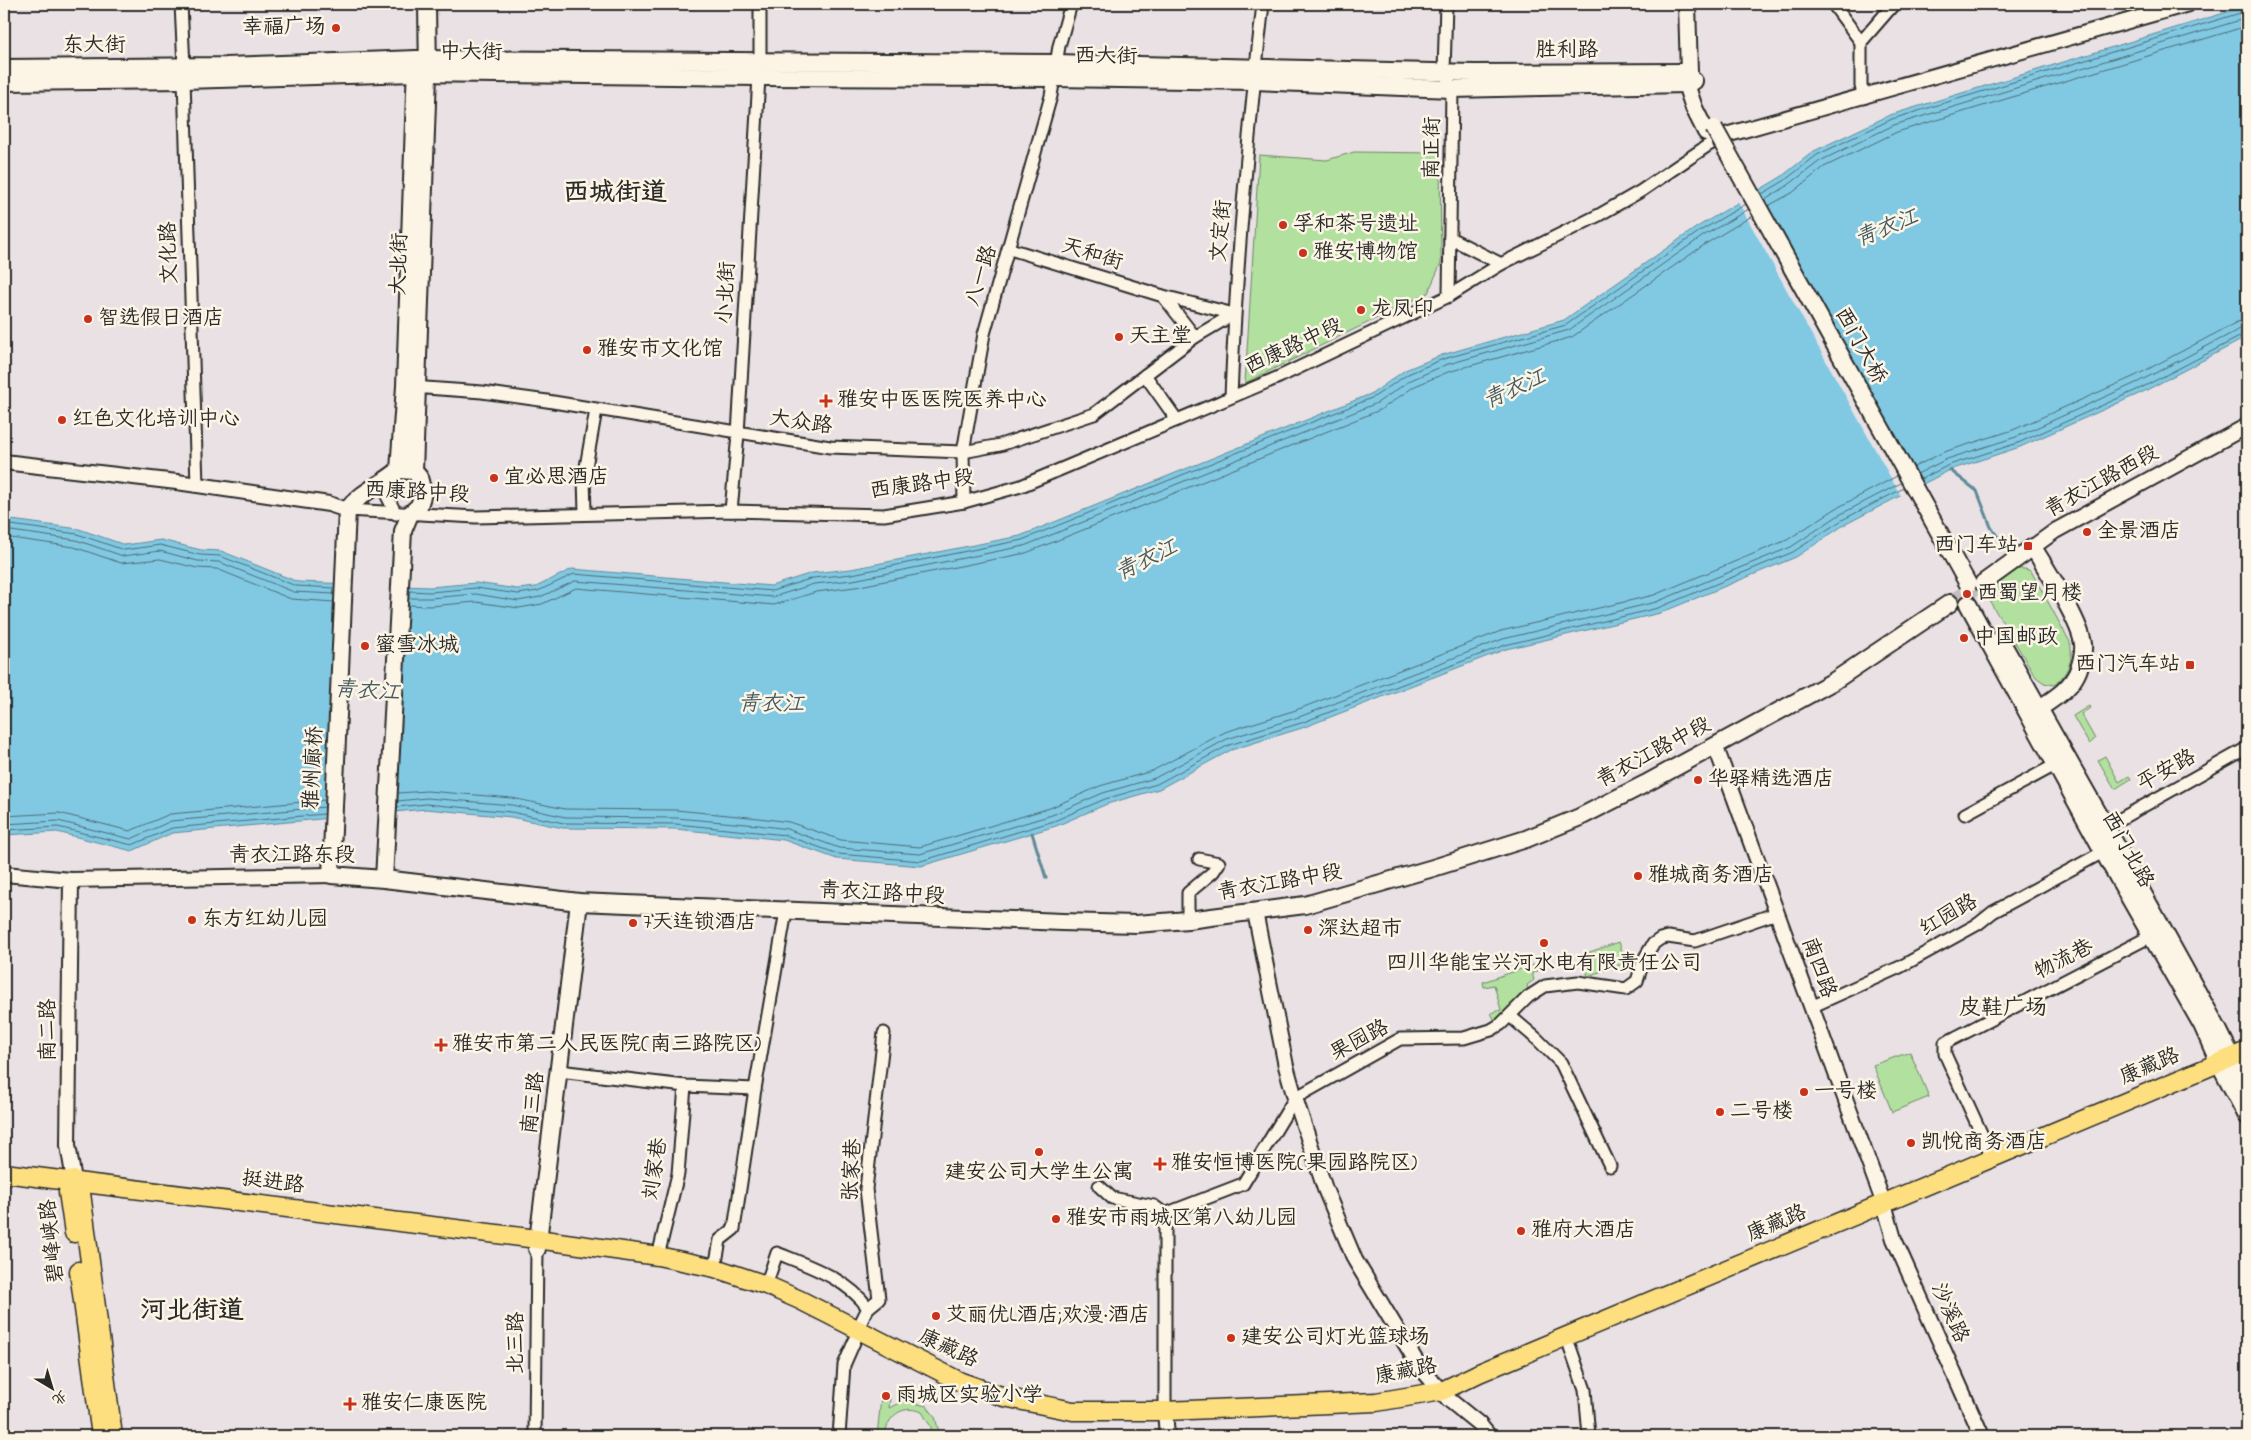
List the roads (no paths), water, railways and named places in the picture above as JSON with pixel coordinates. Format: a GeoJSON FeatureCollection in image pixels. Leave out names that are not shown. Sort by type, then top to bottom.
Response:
{"type":"FeatureCollection","features":[{"type":"Feature","properties":{"kind":"main road"},"geometry":{"type":"LineString","coordinates":[[416,4],[421,66]]}},
{"type":"Feature","properties":{"kind":"main road"},"geometry":{"type":"LineString","coordinates":[[421,66],[427,4]]}},
{"type":"Feature","properties":{"kind":"main road","name":"西门大桥"},"geometry":{"type":"LineString","coordinates":[[1688,4],[1690,79],[1694,108],[1713,135],[1970,586]]}},
{"type":"Feature","properties":{"kind":"main road","name":"西大街"},"geometry":{"type":"LineString","coordinates":[[421,66],[760,60],[1054,70],[1255,74],[1444,72]]}},
{"type":"Feature","properties":{"kind":"main road","name":"中大街"},"geometry":{"type":"LineString","coordinates":[[184,74],[421,66],[758,77]]}},
{"type":"Feature","properties":{"kind":"main road","name":"大北街"},"geometry":{"type":"LineString","coordinates":[[400,473],[411,387],[421,66]]}},
{"type":"Feature","properties":{"kind":"main road","name":"东大街"},"geometry":{"type":"LineString","coordinates":[[4,68],[184,74]]}},
{"type":"Feature","properties":{"kind":"main road","name":"西大街"},"geometry":{"type":"LineString","coordinates":[[758,77],[1054,70]]}},
{"type":"Feature","properties":{"kind":"main road","name":"胜利路"},"geometry":{"type":"LineString","coordinates":[[1444,72],[1690,79]]}},
{"type":"Feature","properties":{"kind":"main road","name":"东大街"},"geometry":{"type":"LineString","coordinates":[[4,82],[184,74]]}},
{"type":"Feature","properties":{"kind":"main road","name":"西大街"},"geometry":{"type":"LineString","coordinates":[[1255,74],[1452,89]]}},
{"type":"Feature","properties":{"kind":"main road","name":"胜利路"},"geometry":{"type":"LineString","coordinates":[[1452,89],[1690,79]]}},
{"type":"Feature","properties":{"kind":"main road"},"geometry":{"type":"LineString","coordinates":[[347,510],[358,496],[400,473],[419,477],[424,493],[419,506],[403,514],[384,871]]}},
{"type":"Feature","properties":{"kind":"main road","name":"雅州廊桥"},"geometry":{"type":"LineString","coordinates":[[331,868],[347,510]]}},
{"type":"Feature","properties":{"kind":"main road"},"geometry":{"type":"LineString","coordinates":[[2033,547],[2075,622],[2083,643],[2076,677],[2067,688],[2040,708]]}},
{"type":"Feature","properties":{"kind":"main road","name":"青衣江路西段"},"geometry":{"type":"LineString","coordinates":[[1970,586],[2033,547]]}},
{"type":"Feature","properties":{"kind":"main road","name":"西门北路"},"geometry":{"type":"LineString","coordinates":[[2247,1088],[2234,1062],[2106,826],[2040,708],[1972,602],[2103,852],[2202,1025],[2234,1062],[2247,1116]]}},
{"type":"Feature","properties":{"kind":"main road","name":"青衣江路中段"},"geometry":{"type":"LineString","coordinates":[[579,902],[1136,924],[1255,912],[1325,900],[1526,838],[1580,817],[1645,784],[1834,681],[1950,603]]}},
{"type":"Feature","properties":{"kind":"main road","name":"青衣江路东段"},"geometry":{"type":"LineString","coordinates":[[331,868],[384,871],[579,902]]}},
{"type":"Feature","properties":{"kind":"main road","name":"南三路"},"geometry":{"type":"LineString","coordinates":[[537,1244],[579,902]]}},
{"type":"Feature","properties":{"kind":"main road","name":"康藏路"},"geometry":{"type":"LineString","coordinates":[[1445,1395],[1495,1366],[1885,1209],[1992,1156],[2234,1062]]}},
{"type":"Feature","properties":{"kind":"main road","name":"康藏路"},"geometry":{"type":"LineString","coordinates":[[537,1244],[579,1254],[675,1269],[721,1281],[765,1297],[961,1382],[1004,1397],[1073,1411],[1166,1422],[1445,1395],[1570,1347],[1885,1209],[2234,1062]]}},
{"type":"Feature","properties":{"kind":"main road","name":"挺进路"},"geometry":{"type":"LineString","coordinates":[[4,1173],[74,1188]]}},
{"type":"Feature","properties":{"kind":"main road","name":"挺进路"},"geometry":{"type":"LineString","coordinates":[[4,1184],[74,1188],[537,1244]]}},
{"type":"Feature","properties":{"kind":"main road","name":"碧峰峡路"},"geometry":{"type":"LineString","coordinates":[[74,1188],[97,1419],[101,1436]]}},
{"type":"Feature","properties":{"kind":"main road","name":"碧峰峡路"},"geometry":{"type":"LineString","coordinates":[[74,1188],[113,1436]]}},
{"type":"Feature","properties":{"kind":"main road","name":"康藏路"},"geometry":{"type":"LineString","coordinates":[[537,1244],[658,1256],[715,1268],[766,1285],[856,1336]]}},
{"type":"Feature","properties":{"kind":"street","name":"文化路"},"geometry":{"type":"LineString","coordinates":[[181,4],[197,485]]}},
{"type":"Feature","properties":{"kind":"street","name":"小北街"},"geometry":{"type":"LineString","coordinates":[[731,510],[738,434],[760,60],[760,4]]}},
{"type":"Feature","properties":{"kind":"street","name":"八一路"},"geometry":{"type":"LineString","coordinates":[[964,502],[963,452],[984,334],[1010,249],[1051,96],[1054,70],[1071,4]]}},
{"type":"Feature","properties":{"kind":"street","name":"文定街"},"geometry":{"type":"LineString","coordinates":[[1231,398],[1234,314],[1263,4]]}},
{"type":"Feature","properties":{"kind":"street","name":"南正街"},"geometry":{"type":"LineString","coordinates":[[1446,4],[1444,72],[1452,89],[1449,296]]}},
{"type":"Feature","properties":{"kind":"street"},"geometry":{"type":"LineString","coordinates":[[1833,4],[1861,42],[1860,86],[1864,98]]}},
{"type":"Feature","properties":{"kind":"street"},"geometry":{"type":"LineString","coordinates":[[1861,42],[1894,4]]}},
{"type":"Feature","properties":{"kind":"street"},"geometry":{"type":"LineString","coordinates":[[1713,135],[1864,98],[2188,4]]}},
{"type":"Feature","properties":{"kind":"street","name":"西康路中段"},"geometry":{"type":"LineString","coordinates":[[4,462],[197,485],[329,504],[347,510],[403,514],[476,517],[731,510],[884,515],[964,502],[1021,486],[1231,398],[1449,296],[1501,264],[1641,191],[1713,135]]}},
{"type":"Feature","properties":{"kind":"street"},"geometry":{"type":"LineString","coordinates":[[1450,238],[1501,264]]}},
{"type":"Feature","properties":{"kind":"street","name":"天和街"},"geometry":{"type":"LineString","coordinates":[[1010,249],[1163,296],[1234,314]]}},
{"type":"Feature","properties":{"kind":"street"},"geometry":{"type":"LineString","coordinates":[[1163,296],[1195,337]]}},
{"type":"Feature","properties":{"kind":"street","name":"大众路"},"geometry":{"type":"LineString","coordinates":[[411,387],[482,392],[548,401],[738,434],[830,447],[963,452],[1000,445],[1094,414],[1195,337],[1234,314]]}},
{"type":"Feature","properties":{"kind":"street"},"geometry":{"type":"LineString","coordinates":[[1145,375],[1177,420]]}},
{"type":"Feature","properties":{"kind":"street"},"geometry":{"type":"LineString","coordinates":[[585,513],[584,478],[596,410]]}},
{"type":"Feature","properties":{"kind":"street","name":"青衣江路西段"},"geometry":{"type":"LineString","coordinates":[[2033,547],[2055,531],[2247,426]]}},
{"type":"Feature","properties":{"kind":"street"},"geometry":{"type":"LineString","coordinates":[[400,473],[387,496],[403,514]]}},
{"type":"Feature","properties":{"kind":"street","name":"南四路"},"geometry":{"type":"LineString","coordinates":[[1715,745],[1885,1209]]}},
{"type":"Feature","properties":{"kind":"street","name":"平安路"},"geometry":{"type":"LineString","coordinates":[[2106,826],[2247,748]]}},
{"type":"Feature","properties":{"kind":"street"},"geometry":{"type":"LineString","coordinates":[[1965,814],[2058,764]]}},
{"type":"Feature","properties":{"kind":"street","name":"红园路"},"geometry":{"type":"LineString","coordinates":[[1811,1007],[1900,967],[1978,924],[1994,912],[2103,852]]}},
{"type":"Feature","properties":{"kind":"street"},"geometry":{"type":"LineString","coordinates":[[1188,920],[1188,893],[1213,872],[1219,863],[1199,859]]}},
{"type":"Feature","properties":{"kind":"street","name":"青衣江路东段"},"geometry":{"type":"LineString","coordinates":[[4,874],[71,880],[331,868]]}},
{"type":"Feature","properties":{"kind":"street","name":"南二路"},"geometry":{"type":"LineString","coordinates":[[71,880],[68,1145],[74,1188]]}},
{"type":"Feature","properties":{"kind":"street"},"geometry":{"type":"LineString","coordinates":[[715,1268],[720,1240],[734,1229],[755,1089],[786,911]]}},
{"type":"Feature","properties":{"kind":"street"},"geometry":{"type":"LineString","coordinates":[[1255,912],[1286,1066],[1295,1098],[1325,1189],[1355,1260],[1419,1366],[1445,1395],[1479,1424],[1489,1436]]}},
{"type":"Feature","properties":{"kind":"street","name":"果园路"},"geometry":{"type":"LineString","coordinates":[[1165,1214],[1243,1184],[1295,1098],[1400,1039],[1464,1038],[1491,1030],[1510,1016],[1528,997],[1545,986],[1578,982],[1626,989],[1637,981],[1644,959],[1653,944],[1660,939],[1668,937],[1695,941],[1777,913]]}},
{"type":"Feature","properties":{"kind":"street","name":"物流巷"},"geometry":{"type":"LineString","coordinates":[[1992,1156],[1945,1054],[1943,1041],[2151,936]]}},
{"type":"Feature","properties":{"kind":"street"},"geometry":{"type":"LineString","coordinates":[[1510,1016],[1537,1038],[1561,1063],[1610,1166]]}},
{"type":"Feature","properties":{"kind":"street","name":"张家巷"},"geometry":{"type":"LineString","coordinates":[[840,1436],[844,1365],[868,1308],[879,1299],[880,1292],[866,1189],[875,1097],[884,1033]]}},
{"type":"Feature","properties":{"kind":"street"},"geometry":{"type":"LineString","coordinates":[[559,1071],[685,1086],[755,1089]]}},
{"type":"Feature","properties":{"kind":"street","name":"刘家巷"},"geometry":{"type":"LineString","coordinates":[[658,1256],[678,1174],[685,1086]]}},
{"type":"Feature","properties":{"kind":"street"},"geometry":{"type":"LineString","coordinates":[[1099,1186],[1112,1198],[1154,1206],[1165,1214],[1166,1422]]}},
{"type":"Feature","properties":{"kind":"street","name":"沙溪路"},"geometry":{"type":"LineString","coordinates":[[1885,1209],[1894,1240],[1982,1436]]}},
{"type":"Feature","properties":{"kind":"street","name":"北三路"},"geometry":{"type":"LineString","coordinates":[[536,1436],[537,1244]]}},
{"type":"Feature","properties":{"kind":"street"},"geometry":{"type":"LineString","coordinates":[[766,1285],[777,1253],[840,1281],[849,1290],[861,1296],[868,1308]]}},
{"type":"Feature","properties":{"kind":"street"},"geometry":{"type":"LineString","coordinates":[[1570,1347],[1585,1390],[1589,1436]]}},
{"type":"Feature","properties":{"kind":"water","name":"青衣江"},"geometry":{"type":"Polygon","coordinates":[[[2247,6],[2247,337],[2143,392],[2020,447],[1950,470],[1844,525],[1796,557],[1660,613],[1506,649],[1302,728],[1231,750],[1159,789],[1107,804],[1056,826],[921,866],[837,859],[784,840],[675,829],[563,828],[511,817],[426,809],[172,833],[132,851],[57,832],[4,835],[4,519],[79,529],[125,545],[161,540],[201,550],[221,551],[298,582],[430,587],[476,583],[517,589],[536,587],[572,569],[771,586],[812,573],[851,569],[1020,536],[1373,393],[1405,370],[1442,355],[1564,320],[1697,227],[1781,177],[1814,151],[1890,115],[2247,6]]]}},
{"type":"Feature","properties":{"kind":"waterway"},"geometry":{"type":"LineString","coordinates":[[1950,470],[1977,491],[1991,527],[2002,543]]}},
{"type":"Feature","properties":{"kind":"waterway"},"geometry":{"type":"LineString","coordinates":[[1032,833],[1046,878]]}},
{"type":"Feature","properties":{"kind":"tunnel"},"geometry":{"type":"LineString","coordinates":[[1950,603],[1983,583]]}},
{"type":"Feature","properties":{"kind":"place","name":"幸福广场"},"geometry":{"type":"Point","coordinates":[336,28]}},
{"type":"Feature","properties":{"kind":"place","name":"孚和茶号遗址"},"geometry":{"type":"Point","coordinates":[1283,225]}},
{"type":"Feature","properties":{"kind":"place","name":"雅安博物馆"},"geometry":{"type":"Point","coordinates":[1303,253]}},
{"type":"Feature","properties":{"kind":"place","name":"龙凤印"},"geometry":{"type":"Point","coordinates":[1361,310]}},
{"type":"Feature","properties":{"kind":"place","name":"智选假日酒店"},"geometry":{"type":"Point","coordinates":[88,319]}},
{"type":"Feature","properties":{"kind":"place","name":"天主堂"},"geometry":{"type":"Point","coordinates":[1119,337]}},
{"type":"Feature","properties":{"kind":"place","name":"雅安市文化馆"},"geometry":{"type":"Point","coordinates":[587,350]}},
{"type":"Feature","properties":{"kind":"place","name":"雅安中医医院医养中心"},"geometry":{"type":"Point","coordinates":[826,401]}},
{"type":"Feature","properties":{"kind":"place","name":"红色文化培训中心"},"geometry":{"type":"Point","coordinates":[62,420]}},
{"type":"Feature","properties":{"kind":"place","name":"宜必思酒店"},"geometry":{"type":"Point","coordinates":[494,478]}},
{"type":"Feature","properties":{"kind":"place","name":"全景酒店"},"geometry":{"type":"Point","coordinates":[2087,532]}},
{"type":"Feature","properties":{"kind":"place","name":"西门车站"},"geometry":{"type":"Point","coordinates":[2028,546]}},
{"type":"Feature","properties":{"kind":"place","name":"西蜀望月楼"},"geometry":{"type":"Point","coordinates":[1967,594]}},
{"type":"Feature","properties":{"kind":"place","name":"中国邮政"},"geometry":{"type":"Point","coordinates":[1964,638]}},
{"type":"Feature","properties":{"kind":"place","name":"蜜雪冰城"},"geometry":{"type":"Point","coordinates":[365,646]}},
{"type":"Feature","properties":{"kind":"place","name":"西门汽车站"},"geometry":{"type":"Point","coordinates":[2190,665]}},
{"type":"Feature","properties":{"kind":"place","name":"华驿精选酒店"},"geometry":{"type":"Point","coordinates":[1698,780]}},
{"type":"Feature","properties":{"kind":"place","name":"雅城商务酒店"},"geometry":{"type":"Point","coordinates":[1638,876]}},
{"type":"Feature","properties":{"kind":"place","name":"东方红幼儿园"},"geometry":{"type":"Point","coordinates":[192,920]}},
{"type":"Feature","properties":{"kind":"place","name":"7天连锁酒店"},"geometry":{"type":"Point","coordinates":[633,923]}},
{"type":"Feature","properties":{"kind":"place","name":"深达超市"},"geometry":{"type":"Point","coordinates":[1308,930]}},
{"type":"Feature","properties":{"kind":"place","name":"四川华能宝兴河水电有限责任公司"},"geometry":{"type":"Point","coordinates":[1544,943]}},
{"type":"Feature","properties":{"kind":"place","name":"雅安市第二人民医院(南三路院区)"},"geometry":{"type":"Point","coordinates":[441,1045]}},
{"type":"Feature","properties":{"kind":"place","name":"一号楼"},"geometry":{"type":"Point","coordinates":[1804,1092]}},
{"type":"Feature","properties":{"kind":"place","name":"二号楼"},"geometry":{"type":"Point","coordinates":[1720,1112]}},
{"type":"Feature","properties":{"kind":"place","name":"凯悦商务酒店"},"geometry":{"type":"Point","coordinates":[1911,1143]}},
{"type":"Feature","properties":{"kind":"place","name":"建安公司大学生公寓"},"geometry":{"type":"Point","coordinates":[1039,1152]}},
{"type":"Feature","properties":{"kind":"place","name":"雅安恒博医院(果园路院区)"},"geometry":{"type":"Point","coordinates":[1160,1164]}},
{"type":"Feature","properties":{"kind":"place","name":"雅安市雨城区第八幼儿园"},"geometry":{"type":"Point","coordinates":[1056,1219]}},
{"type":"Feature","properties":{"kind":"place","name":"雅府大酒店"},"geometry":{"type":"Point","coordinates":[1521,1231]}},
{"type":"Feature","properties":{"kind":"place","name":"艾丽优L酒店;欢漫·酒店"},"geometry":{"type":"Point","coordinates":[936,1316]}},
{"type":"Feature","properties":{"kind":"place","name":"建安公司灯光篮球场"},"geometry":{"type":"Point","coordinates":[1231,1338]}},
{"type":"Feature","properties":{"kind":"place","name":"雨城区实验小学"},"geometry":{"type":"Point","coordinates":[886,1396]}},
{"type":"Feature","properties":{"kind":"place","name":"雅安仁康医院"},"geometry":{"type":"Point","coordinates":[350,1404]}},
{"type":"Feature","properties":{"kind":"district","name":"西城街道"},"geometry":{"type":"Point","coordinates":[615,194]}},
{"type":"Feature","properties":{"kind":"district","name":"皮鞋广场"},"geometry":{"type":"Point","coordinates":[2003,1009]}},
{"type":"Feature","properties":{"kind":"district","name":"河北街道"},"geometry":{"type":"Point","coordinates":[192,1312]}}]}
